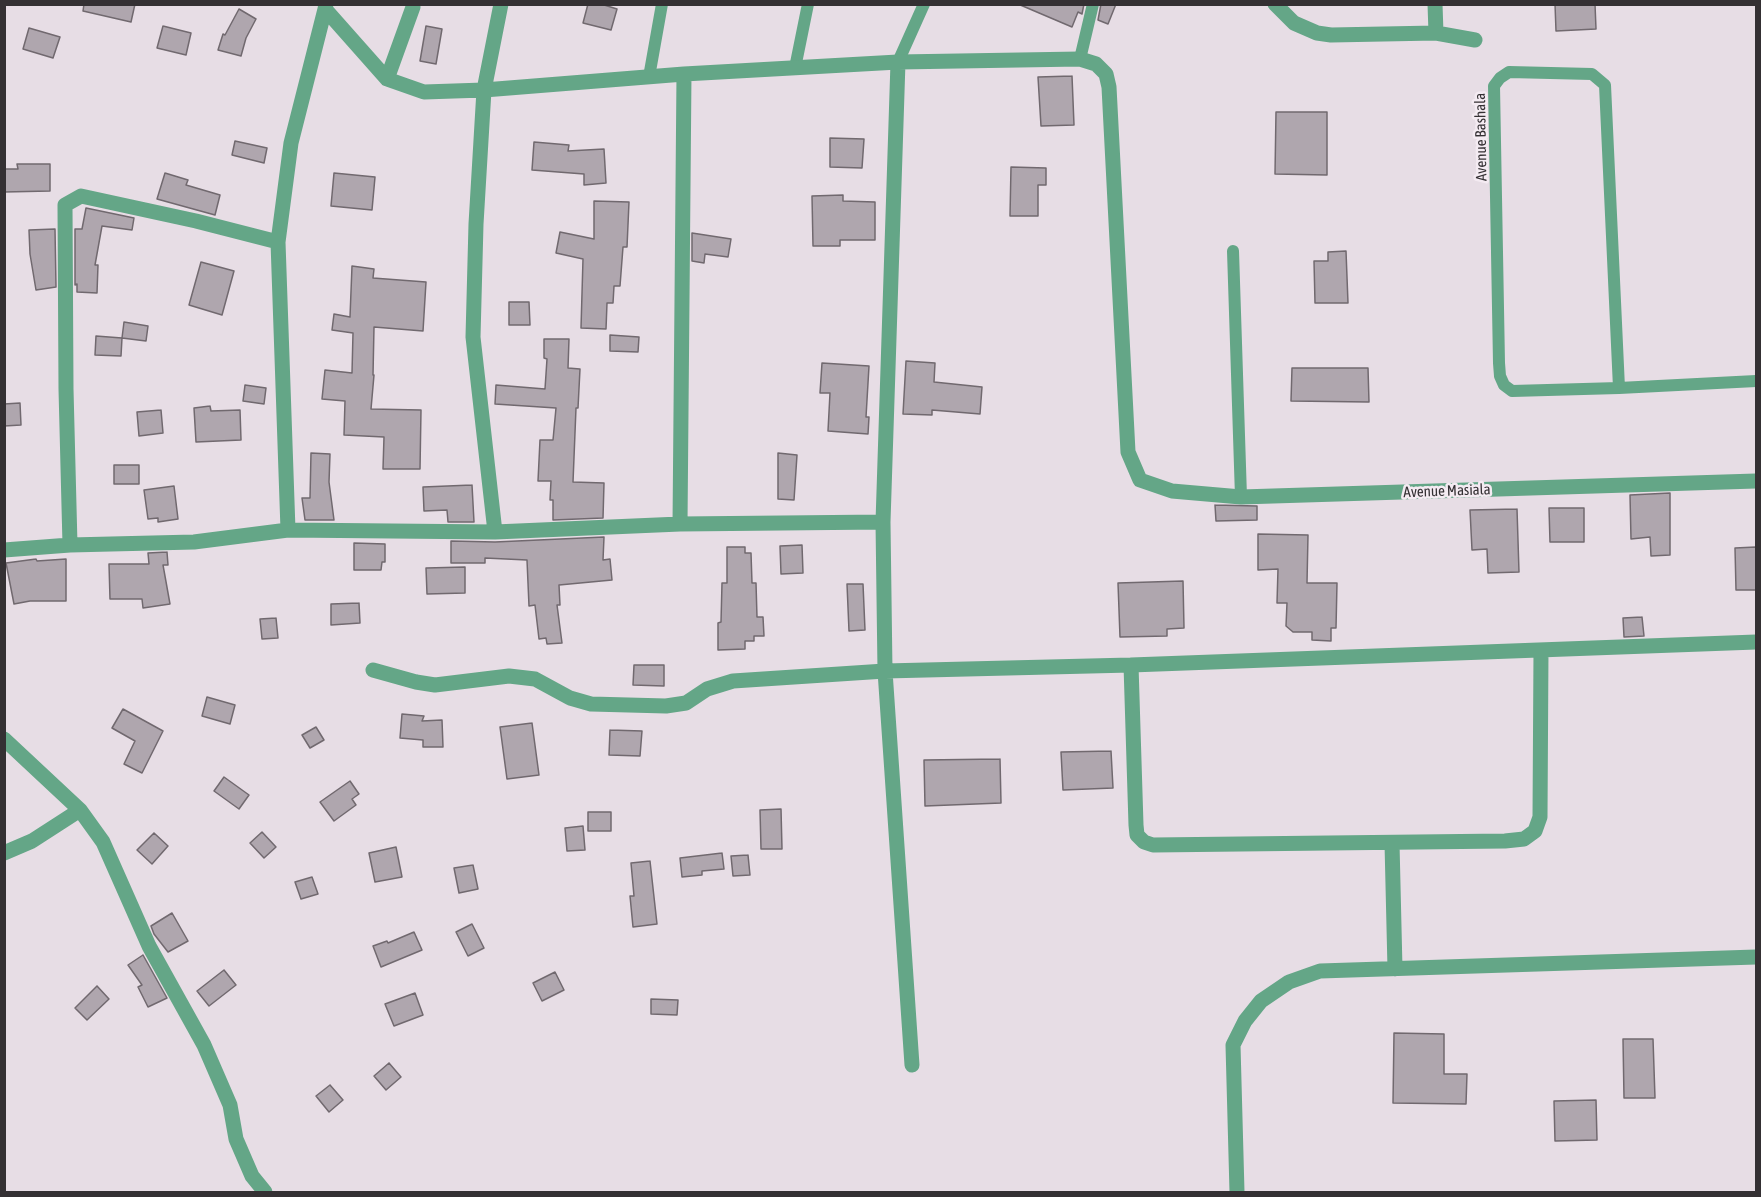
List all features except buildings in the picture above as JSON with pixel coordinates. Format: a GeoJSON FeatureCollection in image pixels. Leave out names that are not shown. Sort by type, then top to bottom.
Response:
{"type":"FeatureCollection","features":[{"type":"Feature","properties":{"kind":"street"},"geometry":{"type":"LineString","coordinates":[[495,532],[473,338],[483,90],[501,4]]}},
{"type":"Feature","properties":{"kind":"street"},"geometry":{"type":"LineString","coordinates":[[1275,4],[1294,23],[1317,33],[1331,35],[1436,33],[1475,40]]}},
{"type":"Feature","properties":{"kind":"street"},"geometry":{"type":"LineString","coordinates":[[1436,4],[1436,33]]}},
{"type":"Feature","properties":{"kind":"street"},"geometry":{"type":"LineString","coordinates":[[326,7],[387,79],[424,92],[898,62],[1080,59]]}},
{"type":"Feature","properties":{"kind":"street"},"geometry":{"type":"LineString","coordinates":[[288,530],[278,242],[291,143],[326,7]]}},
{"type":"Feature","properties":{"kind":"street"},"geometry":{"type":"LineString","coordinates":[[387,79],[413,7]]}},
{"type":"Feature","properties":{"kind":"street","name":"Avenue Masiala"},"geometry":{"type":"LineString","coordinates":[[1080,59],[1096,64],[1106,74],[1109,87],[1128,452],[1140,480],[1172,491],[1241,497],[1756,481]]}},
{"type":"Feature","properties":{"kind":"street"},"geometry":{"type":"LineString","coordinates":[[898,62],[883,522],[885,670],[912,1065]]}},
{"type":"Feature","properties":{"kind":"street"},"geometry":{"type":"LineString","coordinates":[[680,524],[684,74]]}},
{"type":"Feature","properties":{"kind":"street"},"geometry":{"type":"LineString","coordinates":[[70,545],[65,205],[81,196],[196,221],[278,242]]}},
{"type":"Feature","properties":{"kind":"street"},"geometry":{"type":"LineString","coordinates":[[4,550],[70,545],[194,542],[288,530],[495,532],[680,524],[883,522]]}},
{"type":"Feature","properties":{"kind":"street"},"geometry":{"type":"LineString","coordinates":[[373,670],[435,685],[509,676],[535,679],[570,698],[591,704],[666,706],[686,703],[707,689],[733,681],[885,670],[1131,665],[1756,642]]}},
{"type":"Feature","properties":{"kind":"street"},"geometry":{"type":"LineString","coordinates":[[1131,665],[1136,825],[1137,836],[1144,842],[1153,846],[1505,841],[1524,839],[1534,831],[1540,817],[1541,650]]}},
{"type":"Feature","properties":{"kind":"street"},"geometry":{"type":"LineString","coordinates":[[4,739],[80,810],[103,842],[149,946],[204,1045],[230,1105],[236,1139],[252,1176],[265,1192]]}},
{"type":"Feature","properties":{"kind":"street"},"geometry":{"type":"LineString","coordinates":[[4,853],[32,841],[80,810]]}},
{"type":"Feature","properties":{"kind":"street"},"geometry":{"type":"LineString","coordinates":[[1392,843],[1395,969]]}},
{"type":"Feature","properties":{"kind":"street"},"geometry":{"type":"LineString","coordinates":[[1238,1192],[1233,1045],[1245,1021],[1260,1001],[1288,981],[1320,971],[1756,957]]}},
{"type":"Feature","properties":{"kind":"lane"},"geometry":{"type":"LineString","coordinates":[[649,77],[662,4]]}},
{"type":"Feature","properties":{"kind":"lane"},"geometry":{"type":"LineString","coordinates":[[795,68],[808,4]]}},
{"type":"Feature","properties":{"kind":"lane"},"geometry":{"type":"LineString","coordinates":[[898,62],[924,4]]}},
{"type":"Feature","properties":{"kind":"lane"},"geometry":{"type":"LineString","coordinates":[[1080,59],[1092,4]]}},
{"type":"Feature","properties":{"kind":"lane","name":"Avenue Bashala"},"geometry":{"type":"LineString","coordinates":[[1619,388],[1605,85],[1592,74],[1509,72],[1494,86],[1500,376],[1504,385],[1512,391],[1619,388],[1756,381]]}},
{"type":"Feature","properties":{"kind":"lane"},"geometry":{"type":"LineString","coordinates":[[1233,251],[1241,497]]}}]}
